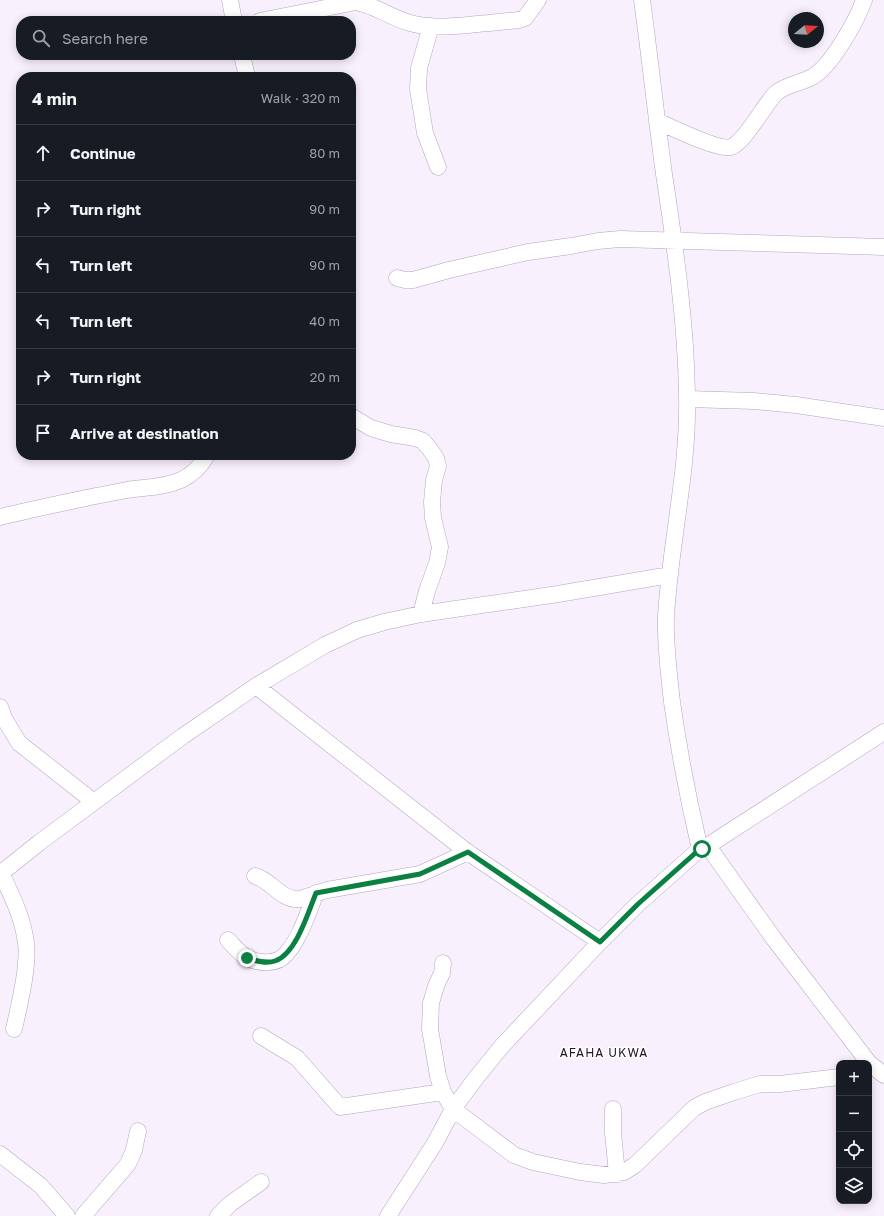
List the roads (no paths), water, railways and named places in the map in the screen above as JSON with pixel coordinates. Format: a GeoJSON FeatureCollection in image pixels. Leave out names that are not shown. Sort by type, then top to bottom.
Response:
{"type":"FeatureCollection","features":[{"type":"Feature","properties":{"kind":"street"},"geometry":{"type":"LineString","coordinates":[[230,0],[233,16]]}},
{"type":"Feature","properties":{"kind":"street"},"geometry":{"type":"LineString","coordinates":[[285,16],[356,2],[370,6],[409,23],[456,27],[519,20],[525,18],[538,0]]}},
{"type":"Feature","properties":{"kind":"street"},"geometry":{"type":"LineString","coordinates":[[642,0],[674,241],[686,357],[688,399],[682,488],[670,575],[666,618],[668,673],[678,744],[689,802],[706,845],[865,1060]]}},
{"type":"Feature","properties":{"kind":"street"},"geometry":{"type":"LineString","coordinates":[[657,122],[715,145],[725,148],[732,146],[744,135],[778,92],[813,77],[821,71],[848,32],[860,12],[864,0]]}},
{"type":"Feature","properties":{"kind":"street"},"geometry":{"type":"LineString","coordinates":[[431,26],[419,68],[418,89],[425,133],[438,167]]}},
{"type":"Feature","properties":{"kind":"street"},"geometry":{"type":"LineString","coordinates":[[243,60],[246,72]]}},
{"type":"Feature","properties":{"kind":"street"},"geometry":{"type":"LineString","coordinates":[[397,278],[413,280],[528,252],[598,241],[642,239],[884,247]]}},
{"type":"Feature","properties":{"kind":"street"},"geometry":{"type":"LineString","coordinates":[[688,399],[754,401],[884,418]]}},
{"type":"Feature","properties":{"kind":"street"},"geometry":{"type":"LineString","coordinates":[[356,419],[371,428],[423,441],[430,448],[436,458],[438,466],[434,480],[432,502],[433,518],[440,547],[437,563],[420,614]]}},
{"type":"Feature","properties":{"kind":"street"},"geometry":{"type":"LineString","coordinates":[[0,517],[128,490],[168,485],[182,480],[193,472],[204,460]]}},
{"type":"Feature","properties":{"kind":"street"},"geometry":{"type":"LineString","coordinates":[[14,1029],[24,973],[26,945],[23,926],[16,906],[1,874],[40,842],[183,736],[256,686],[325,645],[357,630],[420,614],[558,594],[670,575]]}},
{"type":"Feature","properties":{"kind":"street"},"geometry":{"type":"LineString","coordinates":[[256,686],[468,852],[600,942]]}},
{"type":"Feature","properties":{"kind":"street"},"geometry":{"type":"LineString","coordinates":[[0,707],[4,718],[19,743],[94,802]]}},
{"type":"Feature","properties":{"kind":"street"},"geometry":{"type":"LineString","coordinates":[[388,1216],[435,1143],[453,1109],[476,1078],[502,1046],[600,942],[650,894],[706,845],[884,732]]}},
{"type":"Feature","properties":{"kind":"street"},"geometry":{"type":"LineString","coordinates":[[255,876],[262,877],[276,889],[291,898],[300,899],[316,893],[420,874],[468,852]]}},
{"type":"Feature","properties":{"kind":"street"},"geometry":{"type":"LineString","coordinates":[[228,940],[247,958],[268,962],[281,958],[286,955],[295,940],[305,921],[316,893]]}},
{"type":"Feature","properties":{"kind":"street"},"geometry":{"type":"LineString","coordinates":[[443,963],[442,973],[431,1003],[430,1017],[434,1060],[443,1092],[453,1109],[514,1155],[534,1162],[580,1172],[604,1175],[617,1174],[624,1172],[635,1165],[694,1108],[705,1102],[760,1084],[780,1084],[836,1077]]}},
{"type":"Feature","properties":{"kind":"street"},"geometry":{"type":"LineString","coordinates":[[261,1036],[297,1058],[340,1107],[443,1092]]}},
{"type":"Feature","properties":{"kind":"street"},"geometry":{"type":"LineString","coordinates":[[872,1067],[884,1075]]}},
{"type":"Feature","properties":{"kind":"street"},"geometry":{"type":"LineString","coordinates":[[613,1109],[613,1132],[617,1174]]}},
{"type":"Feature","properties":{"kind":"street"},"geometry":{"type":"LineString","coordinates":[[83,1216],[128,1164],[134,1150],[138,1131]]}},
{"type":"Feature","properties":{"kind":"street"},"geometry":{"type":"LineString","coordinates":[[0,1154],[41,1186],[67,1216]]}},
{"type":"Feature","properties":{"kind":"street"},"geometry":{"type":"LineString","coordinates":[[218,1216],[230,1204],[260,1182]]}},
{"type":"Feature","properties":{"kind":"district","name":"AFAHA UKWA"},"geometry":{"type":"Point","coordinates":[604,1053]}}]}
